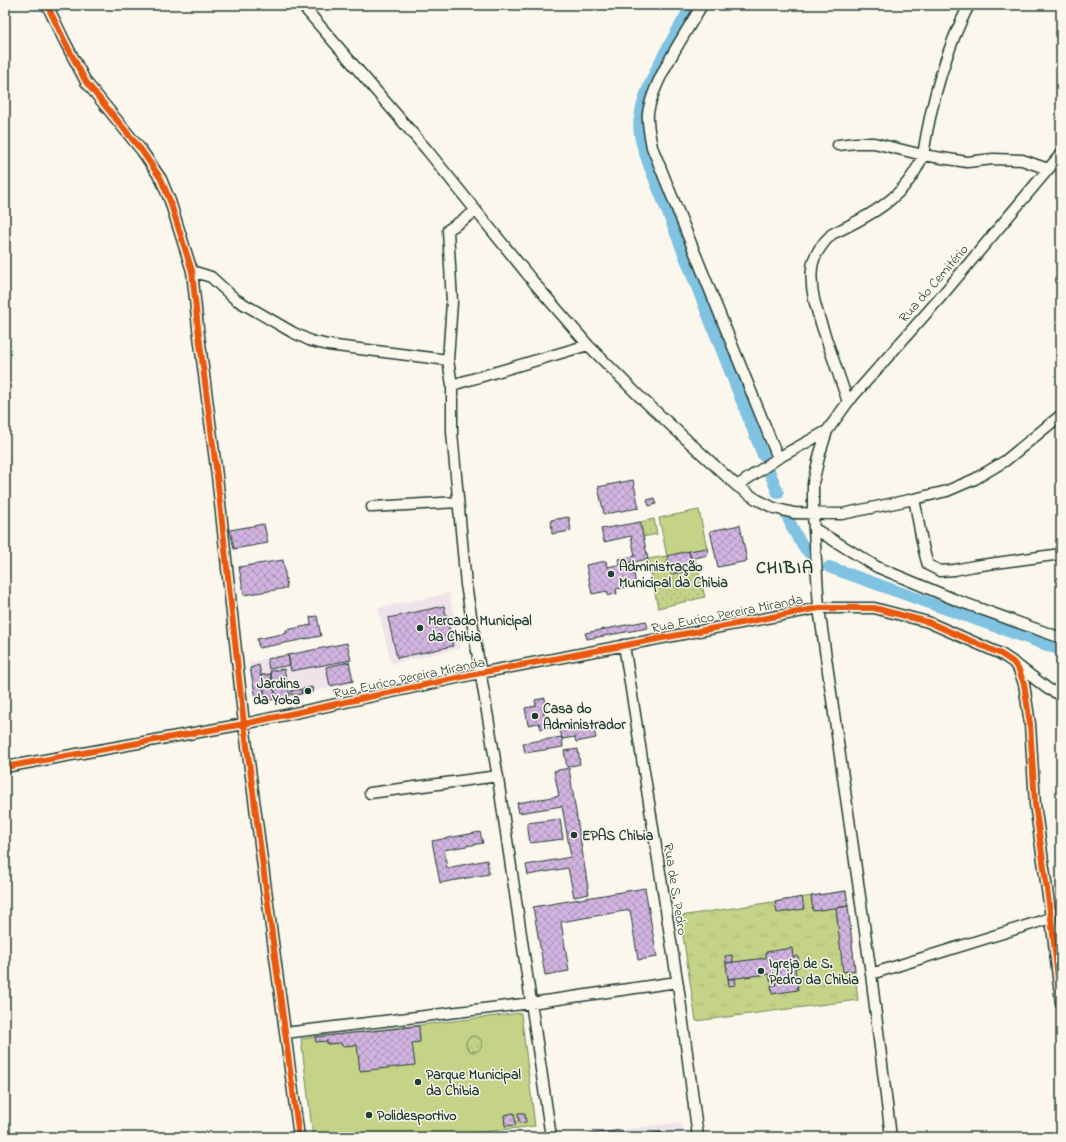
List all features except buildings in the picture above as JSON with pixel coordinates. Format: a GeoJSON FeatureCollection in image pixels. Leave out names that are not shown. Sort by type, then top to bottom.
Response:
{"type":"FeatureCollection","features":[{"type":"Feature","properties":{"kind":"street"},"geometry":{"type":"LineString","coordinates":[[48,5],[86,82],[142,151],[160,179],[170,201],[192,271],[217,476],[244,724],[299,1137]]}},
{"type":"Feature","properties":{"kind":"street"},"geometry":{"type":"LineString","coordinates":[[302,5],[427,150],[588,345],[639,396],[737,486],[756,499],[774,508],[794,513],[842,514],[947,491],[975,479],[1005,461],[1061,415]]}},
{"type":"Feature","properties":{"kind":"street"},"geometry":{"type":"LineString","coordinates":[[702,5],[662,74],[651,102],[648,114],[648,129],[652,147],[778,458]]}},
{"type":"Feature","properties":{"kind":"street"},"geometry":{"type":"LineString","coordinates":[[848,402],[815,306],[812,266],[817,254],[828,237],[883,206],[913,175],[923,155],[931,112],[950,47],[959,24],[969,5]]}},
{"type":"Feature","properties":{"kind":"street"},"geometry":{"type":"LineString","coordinates":[[838,145],[874,143],[923,155],[967,162],[993,159],[1022,160],[1048,169]]}},
{"type":"Feature","properties":{"kind":"street","name":"Rua do Cemitério"},"geometry":{"type":"LineString","coordinates":[[827,431],[848,402],[939,299],[1061,154]]}},
{"type":"Feature","properties":{"kind":"street"},"geometry":{"type":"LineString","coordinates":[[476,211],[448,230],[452,302],[448,360],[452,385],[452,432],[469,609],[498,776],[551,1137]]}},
{"type":"Feature","properties":{"kind":"street"},"geometry":{"type":"LineString","coordinates":[[192,271],[211,277],[235,298],[292,332],[311,340],[328,345],[448,360]]}},
{"type":"Feature","properties":{"kind":"street"},"geometry":{"type":"LineString","coordinates":[[452,385],[588,345]]}},
{"type":"Feature","properties":{"kind":"street"},"geometry":{"type":"LineString","coordinates":[[737,486],[778,458],[827,431]]}},
{"type":"Feature","properties":{"kind":"street"},"geometry":{"type":"LineString","coordinates":[[827,431],[813,483],[813,514],[819,608],[871,974],[891,1137]]}},
{"type":"Feature","properties":{"kind":"street"},"geometry":{"type":"LineString","coordinates":[[914,499],[921,528],[924,552],[928,565],[934,569],[940,571],[954,570],[1061,554]]}},
{"type":"Feature","properties":{"kind":"street"},"geometry":{"type":"LineString","coordinates":[[372,507],[458,502]]}},
{"type":"Feature","properties":{"kind":"street"},"geometry":{"type":"LineString","coordinates":[[815,529],[877,567],[956,600],[1061,638]]}},
{"type":"Feature","properties":{"kind":"street","name":"Rua Eurico Pereira Miranda"},"geometry":{"type":"LineString","coordinates":[[5,767],[244,724],[480,673],[819,608],[874,608],[928,622],[1001,654],[1048,689],[1061,695]]}},
{"type":"Feature","properties":{"kind":"street","name":"Rua de S. Pedro"},"geometry":{"type":"LineString","coordinates":[[624,645],[676,982],[698,1137]]}},
{"type":"Feature","properties":{"kind":"street"},"geometry":{"type":"LineString","coordinates":[[1013,662],[1019,670],[1024,684],[1030,724],[1035,804],[1061,1003]]}},
{"type":"Feature","properties":{"kind":"street"},"geometry":{"type":"LineString","coordinates":[[370,794],[498,776]]}},
{"type":"Feature","properties":{"kind":"street"},"geometry":{"type":"LineString","coordinates":[[871,974],[1051,918]]}},
{"type":"Feature","properties":{"kind":"street"},"geometry":{"type":"LineString","coordinates":[[285,1033],[531,1003],[676,982]]}},
{"type":"Feature","properties":{"kind":"shaded area","name":"Mercado Municipal da Chibia"},"geometry":{"type":"Polygon","coordinates":[[[449,593],[461,648],[391,664],[378,608],[449,593]]]}},
{"type":"Feature","properties":{"kind":"shaded area","name":"Jardins da Yoba"},"geometry":{"type":"Polygon","coordinates":[[[347,643],[355,683],[257,703],[249,662],[347,643]]]}},
{"type":"Feature","properties":{"kind":"shaded area"},"geometry":{"type":"Polygon","coordinates":[[[681,1122],[683,1137],[568,1137],[681,1122]]]}},
{"type":"Feature","properties":{"kind":"green space"},"geometry":{"type":"Polygon","coordinates":[[[699,510],[707,548],[667,556],[659,518],[699,510]]]}},
{"type":"Feature","properties":{"kind":"green space"},"geometry":{"type":"Polygon","coordinates":[[[654,519],[657,534],[643,537],[640,522],[654,519]]]}},
{"type":"Feature","properties":{"kind":"green space"},"geometry":{"type":"Polygon","coordinates":[[[667,556],[671,574],[693,570],[691,559],[695,558],[705,597],[658,608],[648,559],[667,556]]]}},
{"type":"Feature","properties":{"kind":"green space"},"geometry":{"type":"Polygon","coordinates":[[[846,891],[858,1000],[696,1021],[680,916],[846,891]]]}},
{"type":"Feature","properties":{"kind":"green space","name":"Parque Municipal da Chibia"},"geometry":{"type":"Polygon","coordinates":[[[521,1013],[535,1126],[440,1137],[313,1137],[301,1039],[521,1013]]]}},
{"type":"Feature","properties":{"kind":"green space"},"geometry":{"type":"Polygon","coordinates":[[[474,1036],[480,1038],[482,1044],[480,1050],[474,1052],[468,1050],[466,1044],[468,1038],[474,1036]]]}},
{"type":"Feature","properties":{"kind":"waterway"},"geometry":{"type":"LineString","coordinates":[[692,5],[654,74],[643,103],[639,128],[642,146],[648,162],[763,455]]}},
{"type":"Feature","properties":{"kind":"waterway"},"geometry":{"type":"LineString","coordinates":[[770,473],[778,493]]}},
{"type":"Feature","properties":{"kind":"waterway"},"geometry":{"type":"LineString","coordinates":[[787,515],[798,538],[805,549],[814,558]]}},
{"type":"Feature","properties":{"kind":"waterway"},"geometry":{"type":"LineString","coordinates":[[829,567],[1061,650]]}},
{"type":"Feature","properties":{"kind":"cycle path"},"geometry":{"type":"LineString","coordinates":[[48,5],[86,82],[142,151],[161,179],[170,201],[192,271],[217,476],[244,724],[299,1137]]}},
{"type":"Feature","properties":{"kind":"cycle path"},"geometry":{"type":"LineString","coordinates":[[5,767],[244,724],[480,673],[819,608],[874,608],[928,622],[1001,654],[1013,662],[1019,670],[1024,684],[1030,724],[1035,804],[1061,1003]]}},
{"type":"Feature","properties":{"kind":"place","name":"Administração Municipal da Chibia"},"geometry":{"type":"Point","coordinates":[611,574]}},
{"type":"Feature","properties":{"kind":"place","name":"Mercado Municipal da Chibia"},"geometry":{"type":"Point","coordinates":[420,628]}},
{"type":"Feature","properties":{"kind":"place","name":"Jardins da Yoba"},"geometry":{"type":"Point","coordinates":[308,691]}},
{"type":"Feature","properties":{"kind":"place","name":"Casa do Administrador"},"geometry":{"type":"Point","coordinates":[535,716]}},
{"type":"Feature","properties":{"kind":"place","name":"EPAS Chibia"},"geometry":{"type":"Point","coordinates":[574,835]}},
{"type":"Feature","properties":{"kind":"place","name":"Igreja de S. Pedro da Chibia"},"geometry":{"type":"Point","coordinates":[761,971]}},
{"type":"Feature","properties":{"kind":"place","name":"Parque Municipal da Chibia"},"geometry":{"type":"Point","coordinates":[418,1082]}},
{"type":"Feature","properties":{"kind":"place","name":"Polidesportivo"},"geometry":{"type":"Point","coordinates":[369,1115]}},
{"type":"Feature","properties":{"kind":"district","name":"CHIBIA"},"geometry":{"type":"Point","coordinates":[785,567]}}]}
